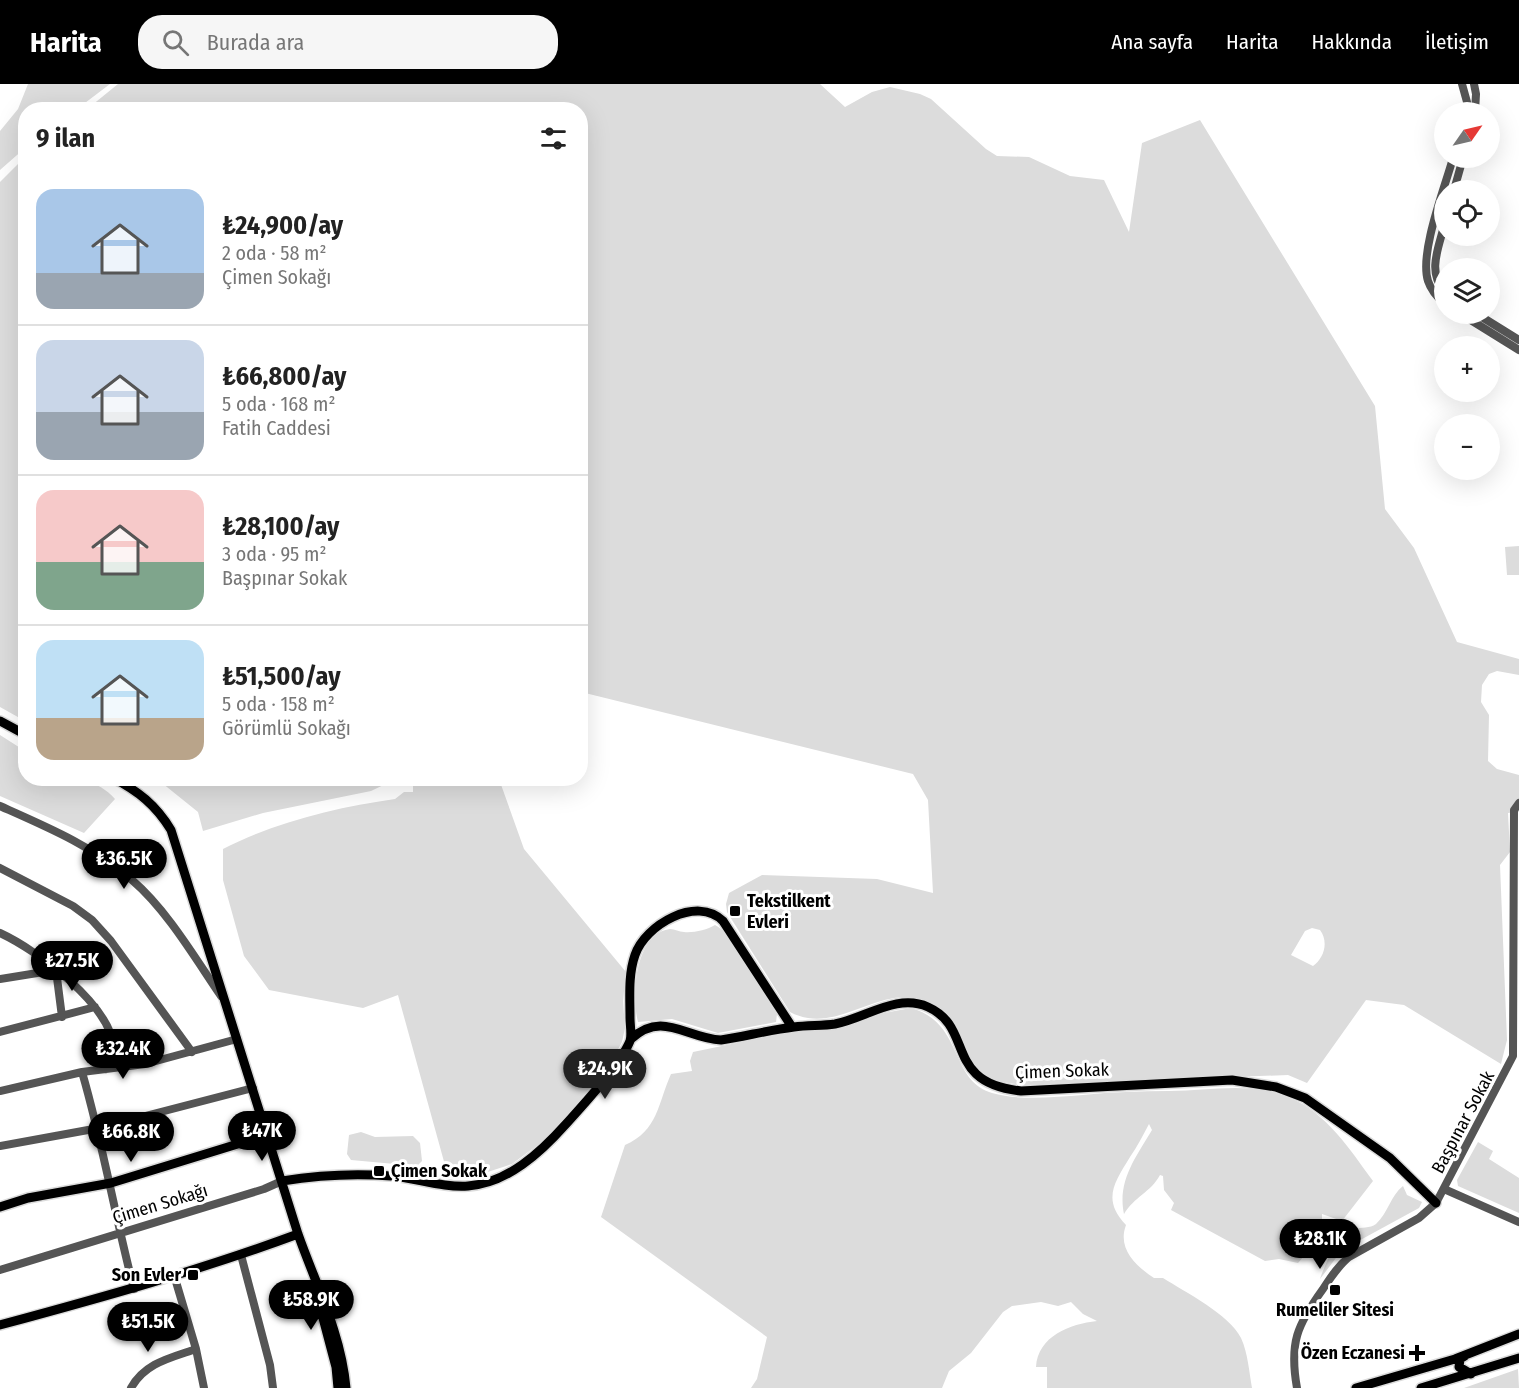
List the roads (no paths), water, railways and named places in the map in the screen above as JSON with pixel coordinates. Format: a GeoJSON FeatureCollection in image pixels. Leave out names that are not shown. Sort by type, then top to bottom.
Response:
{"type":"FeatureCollection","features":[{"type":"Feature","properties":{"kind":"main road"},"geometry":{"type":"LineString","coordinates":[[0,721],[18,731]]}},
{"type":"Feature","properties":{"kind":"main road"},"geometry":{"type":"LineString","coordinates":[[128,786],[152,803],[171,830],[311,1270],[336,1367],[338,1388]]}},
{"type":"Feature","properties":{"kind":"main road"},"geometry":{"type":"LineString","coordinates":[[631,1040],[629,980],[635,953],[646,935],[656,926],[670,918],[697,912],[717,915],[730,929],[792,1027]]}},
{"type":"Feature","properties":{"kind":"main road","name":"Çimen Sokak"},"geometry":{"type":"LineString","coordinates":[[631,1040],[642,1029],[652,1026],[671,1027],[696,1036],[721,1040],[792,1027],[834,1024],[903,1002],[918,1003],[930,1008],[949,1025],[976,1076],[994,1087],[1021,1091],[1218,1080],[1254,1082],[1276,1087],[1305,1098],[1367,1140],[1402,1168],[1436,1203]]}},
{"type":"Feature","properties":{"kind":"main road","name":"Çimen Sokağı"},"geometry":{"type":"LineString","coordinates":[[282,1181],[322,1175],[359,1174],[468,1186],[498,1178],[513,1171],[566,1125],[631,1040]]}},
{"type":"Feature","properties":{"kind":"main road"},"geometry":{"type":"LineString","coordinates":[[0,1207],[28,1198],[111,1183],[267,1135]]}},
{"type":"Feature","properties":{"kind":"main road"},"geometry":{"type":"LineString","coordinates":[[0,1325],[134,1289],[241,1256],[298,1234]]}},
{"type":"Feature","properties":{"kind":"main road"},"geometry":{"type":"LineString","coordinates":[[311,1270],[323,1293],[344,1367],[346,1388]]}},
{"type":"Feature","properties":{"kind":"main road"},"geometry":{"type":"LineString","coordinates":[[1356,1388],[1467,1354],[1519,1334]]}},
{"type":"Feature","properties":{"kind":"main road"},"geometry":{"type":"LineString","coordinates":[[1467,1354],[1458,1363],[1463,1371],[1471,1374]]}},
{"type":"Feature","properties":{"kind":"main road"},"geometry":{"type":"LineString","coordinates":[[1421,1388],[1517,1361]]}},
{"type":"Feature","properties":{"kind":"street"},"geometry":{"type":"LineString","coordinates":[[1462,84],[1467,102]]}},
{"type":"Feature","properties":{"kind":"street"},"geometry":{"type":"LineString","coordinates":[[1473,84],[1476,102]]}},
{"type":"Feature","properties":{"kind":"street"},"geometry":{"type":"LineString","coordinates":[[1434,292],[1428,281],[1426,257],[1450,168]]}},
{"type":"Feature","properties":{"kind":"street"},"geometry":{"type":"LineString","coordinates":[[1477,324],[1519,350]]}},
{"type":"Feature","properties":{"kind":"street"},"geometry":{"type":"LineString","coordinates":[[1493,324],[1519,340]]}},
{"type":"Feature","properties":{"kind":"street","name":"Başpınar Sokak"},"geometry":{"type":"LineString","coordinates":[[1298,1388],[1293,1367],[1295,1335],[1310,1307],[1340,1264],[1419,1218],[1436,1203],[1513,1056],[1514,810],[1519,803]]}},
{"type":"Feature","properties":{"kind":"street"},"geometry":{"type":"LineString","coordinates":[[0,806],[87,849],[133,880],[183,940],[224,1000]]}},
{"type":"Feature","properties":{"kind":"street"},"geometry":{"type":"LineString","coordinates":[[0,868],[73,906],[92,920],[111,941],[192,1052]]}},
{"type":"Feature","properties":{"kind":"street"},"geometry":{"type":"LineString","coordinates":[[0,933],[38,953],[95,1007],[107,1025],[114,1050],[106,1069]]}},
{"type":"Feature","properties":{"kind":"street"},"geometry":{"type":"LineString","coordinates":[[0,979],[56,970]]}},
{"type":"Feature","properties":{"kind":"street"},"geometry":{"type":"LineString","coordinates":[[56,970],[62,1017]]}},
{"type":"Feature","properties":{"kind":"street"},"geometry":{"type":"LineString","coordinates":[[0,1032],[95,1007]]}},
{"type":"Feature","properties":{"kind":"street"},"geometry":{"type":"LineString","coordinates":[[0,1092],[82,1072],[145,1064],[237,1039]]}},
{"type":"Feature","properties":{"kind":"street"},"geometry":{"type":"LineString","coordinates":[[82,1072],[99,1128],[119,1234],[134,1289]]}},
{"type":"Feature","properties":{"kind":"street"},"geometry":{"type":"LineString","coordinates":[[0,1146],[99,1128],[253,1088]]}},
{"type":"Feature","properties":{"kind":"street","name":"Çimen Sokağı"},"geometry":{"type":"LineString","coordinates":[[0,1270],[264,1189],[282,1181]]}},
{"type":"Feature","properties":{"kind":"street"},"geometry":{"type":"LineString","coordinates":[[1444,1189],[1519,1222]]}},
{"type":"Feature","properties":{"kind":"street"},"geometry":{"type":"LineString","coordinates":[[241,1256],[270,1365],[273,1388]]}},
{"type":"Feature","properties":{"kind":"street"},"geometry":{"type":"LineString","coordinates":[[174,1275],[196,1349],[204,1388]]}},
{"type":"Feature","properties":{"kind":"street"},"geometry":{"type":"LineString","coordinates":[[131,1388],[142,1372],[158,1362],[196,1349]]}},
{"type":"Feature","properties":{"kind":"place","name":"Tekstilkent Evleri"},"geometry":{"type":"Point","coordinates":[735,911]}},
{"type":"Feature","properties":{"kind":"place","name":"Çimen Sokak"},"geometry":{"type":"Point","coordinates":[379,1171]}},
{"type":"Feature","properties":{"kind":"place","name":"Son Evler"},"geometry":{"type":"Point","coordinates":[193,1275]}},
{"type":"Feature","properties":{"kind":"place","name":"Rumeliler Sitesi"},"geometry":{"type":"Point","coordinates":[1335,1290]}},
{"type":"Feature","properties":{"kind":"place","name":"Özen Eczanesi"},"geometry":{"type":"Point","coordinates":[1417,1353]}}]}
